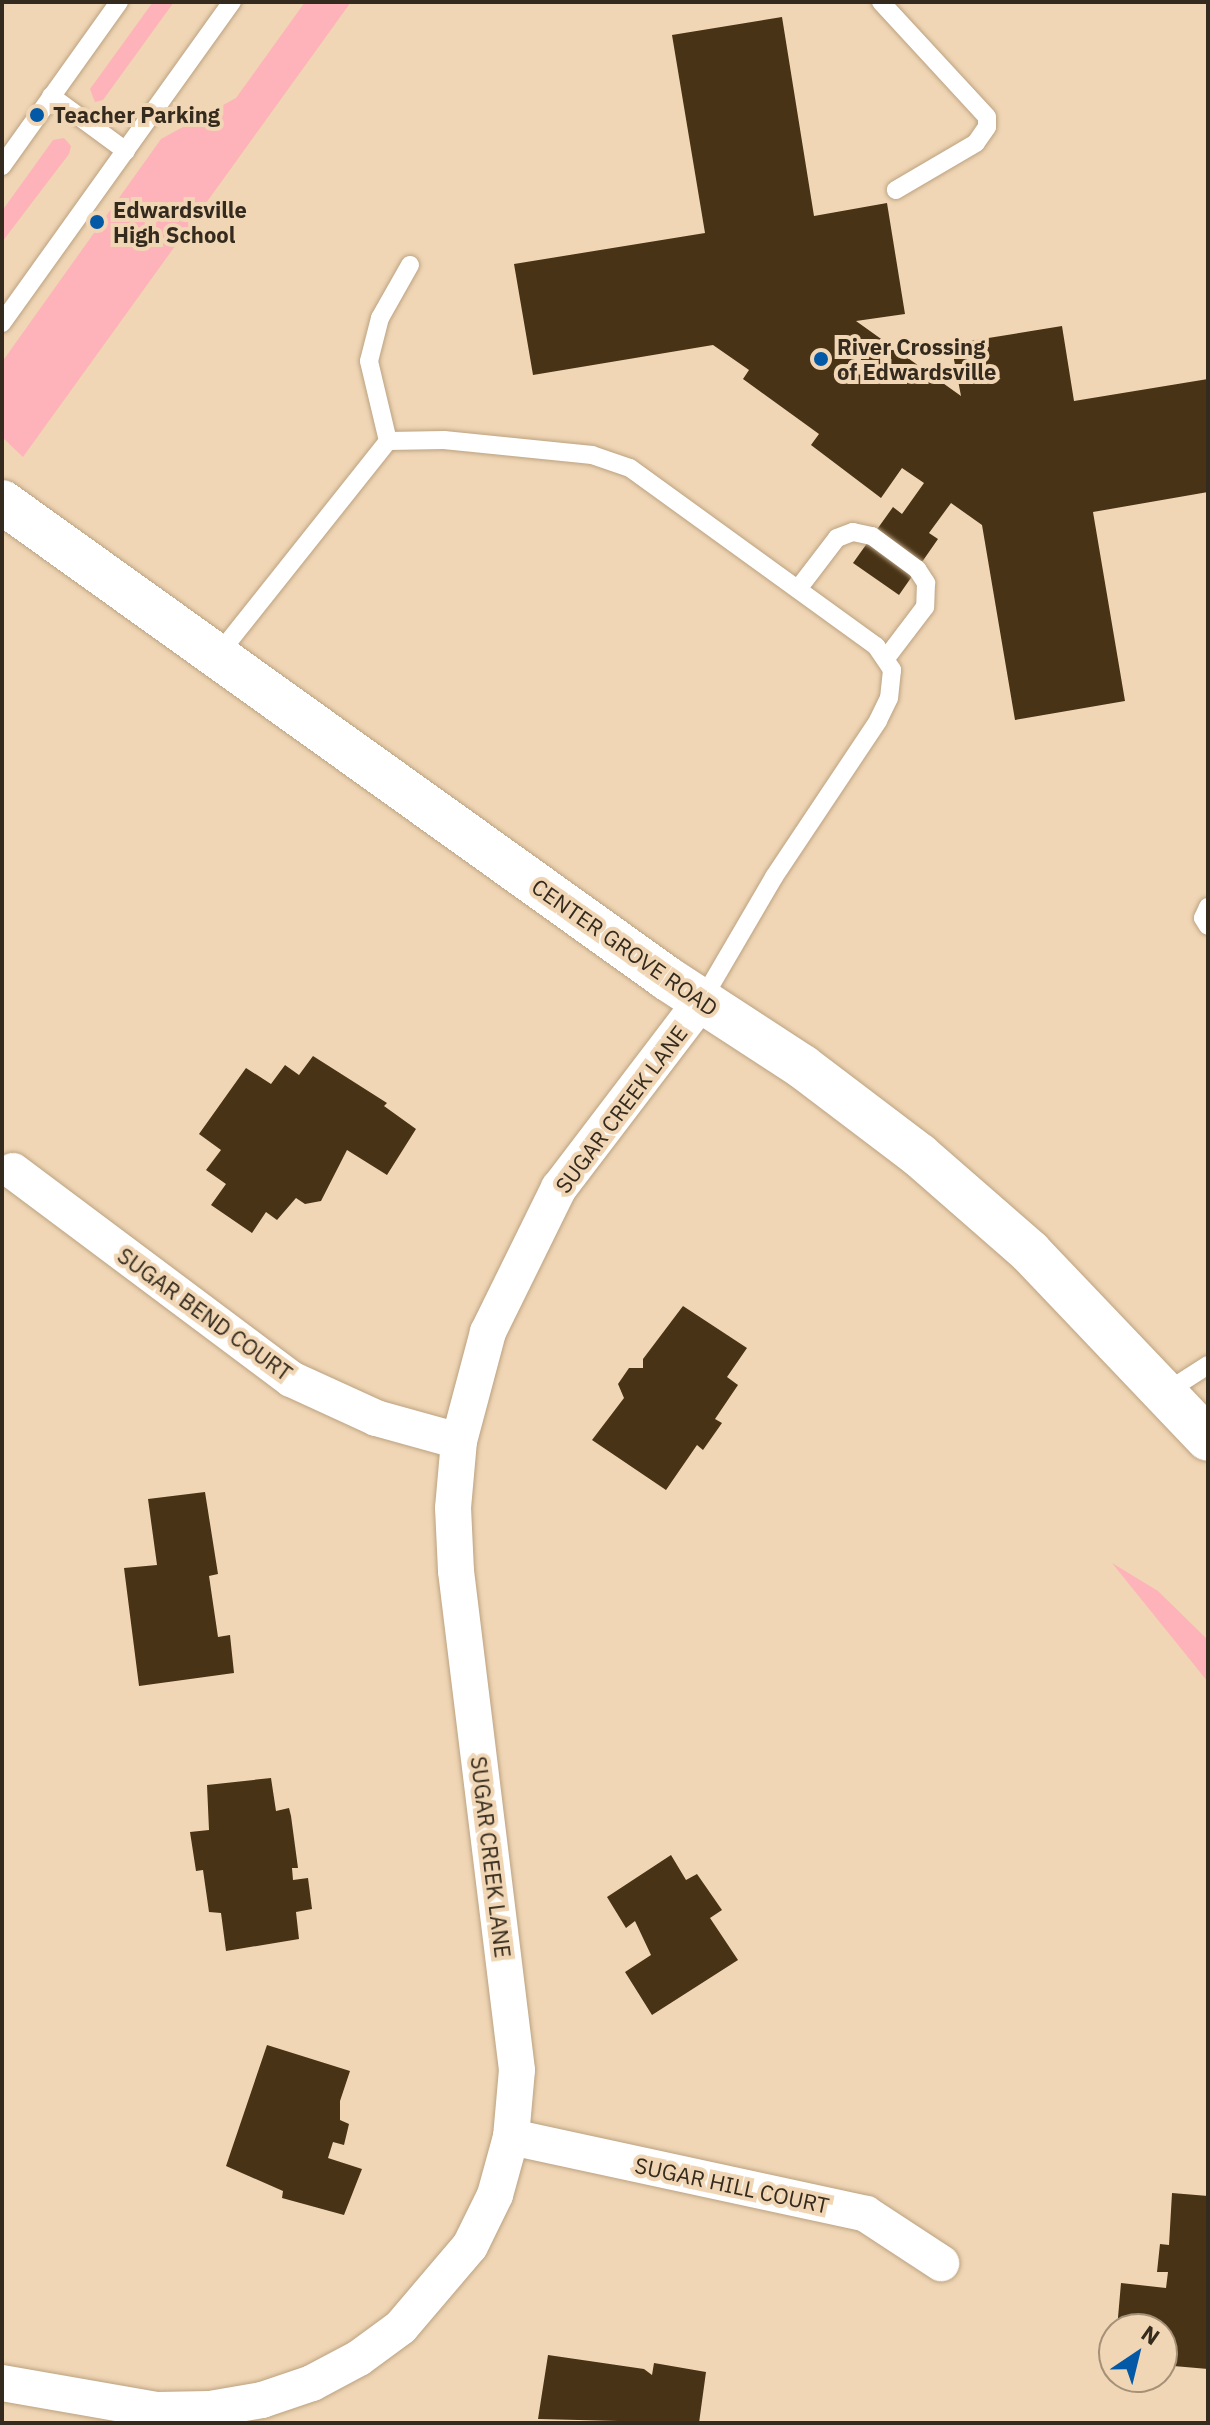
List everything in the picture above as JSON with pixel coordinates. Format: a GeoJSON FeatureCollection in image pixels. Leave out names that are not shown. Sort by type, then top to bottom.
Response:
{"type":"FeatureCollection","features":[{"type":"Feature","properties":{"kind":"street","name":"CENTER GROVE ROAD"},"geometry":{"type":"LineString","coordinates":[[2,502],[702,1000],[803,1067],[919,1155],[1030,1252],[1208,1439]]}},
{"type":"Feature","properties":{"kind":"street","name":"SUGAR CREEK LANE"},"geometry":{"type":"LineString","coordinates":[[2,2383],[157,2410],[210,2409],[312,2383],[359,2358],[401,2327],[447,2279],[495,2195],[511,2137],[517,2070],[456,1571],[453,1508],[459,1441],[488,1332],[559,1188],[702,1000]]}},
{"type":"Feature","properties":{"kind":"street","name":"SUGAR BEND COURT"},"geometry":{"type":"LineString","coordinates":[[13,1171],[291,1379],[376,1418],[459,1441]]}},
{"type":"Feature","properties":{"kind":"street","name":"SUGAR HILL COURT"},"geometry":{"type":"LineString","coordinates":[[511,2137],[866,2214],[941,2263]]}},
{"type":"Feature","properties":{"kind":"lane"},"geometry":{"type":"LineString","coordinates":[[2,166],[119,2]]}},
{"type":"Feature","properties":{"kind":"lane"},"geometry":{"type":"LineString","coordinates":[[2,323],[232,2]]}},
{"type":"Feature","properties":{"kind":"lane"},"geometry":{"type":"LineString","coordinates":[[881,2],[987,117],[987,127],[976,143],[896,190]]}},
{"type":"Feature","properties":{"kind":"lane"},"geometry":{"type":"LineString","coordinates":[[51,96],[126,151]]}},
{"type":"Feature","properties":{"kind":"lane"},"geometry":{"type":"LineString","coordinates":[[388,441],[369,361],[380,318],[410,265]]}},
{"type":"Feature","properties":{"kind":"lane"},"geometry":{"type":"LineString","coordinates":[[388,441],[444,440],[612,460],[798,589],[887,657],[891,685],[878,721],[774,877],[702,1000]]}},
{"type":"Feature","properties":{"kind":"lane"},"geometry":{"type":"LineString","coordinates":[[217,656],[388,441]]}},
{"type":"Feature","properties":{"kind":"lane"},"geometry":{"type":"LineString","coordinates":[[798,589],[837,538],[853,532],[872,536],[917,569],[926,583],[925,607],[887,657]]}},
{"type":"Feature","properties":{"kind":"lane"},"geometry":{"type":"LineString","coordinates":[[1208,907],[1203,918],[1208,926]]}},
{"type":"Feature","properties":{"kind":"lane"},"geometry":{"type":"LineString","coordinates":[[1166,1392],[1208,1365]]}},
{"type":"Feature","properties":{"kind":"shaded area"},"geometry":{"type":"Polygon","coordinates":[[[153,2],[174,2],[103,100],[95,102],[90,89],[153,2]]]}},
{"type":"Feature","properties":{"kind":"shaded area"},"geometry":{"type":"Polygon","coordinates":[[[305,2],[351,2],[23,457],[2,437],[2,362],[161,139],[236,98],[305,2]]]}},
{"type":"Feature","properties":{"kind":"shaded area"},"geometry":{"type":"Polygon","coordinates":[[[64,138],[71,146],[69,154],[2,242],[2,211],[53,140],[64,138]]]}},
{"type":"Feature","properties":{"kind":"shaded area"},"geometry":{"type":"Polygon","coordinates":[[[1112,1563],[1158,1591],[1208,1640],[1208,1682],[1112,1563]]]}},
{"type":"Feature","properties":{"kind":"building","name":"River Crossing of Edwardsville"},"geometry":{"type":"Polygon","coordinates":[[[782,17],[814,216],[887,203],[905,314],[856,321],[961,396],[951,344],[1062,326],[1074,401],[1208,379],[1208,492],[1093,512],[1125,701],[1015,720],[982,525],[951,503],[929,533],[938,539],[899,595],[853,563],[893,507],[902,514],[924,483],[902,468],[881,498],[811,445],[819,434],[743,379],[749,370],[713,345],[533,375],[514,264],[705,233],[672,35],[782,17]]]}},
{"type":"Feature","properties":{"kind":"building"},"geometry":{"type":"Polygon","coordinates":[[[313,1056],[387,1103],[384,1106],[416,1129],[387,1175],[347,1150],[321,1201],[305,1204],[296,1198],[277,1220],[266,1212],[252,1233],[211,1205],[226,1184],[206,1170],[221,1150],[199,1134],[246,1068],[271,1084],[285,1065],[299,1075],[313,1056]]]}},
{"type":"Feature","properties":{"kind":"building"},"geometry":{"type":"Polygon","coordinates":[[[683,1306],[747,1348],[727,1377],[738,1385],[715,1419],[722,1423],[703,1450],[697,1445],[666,1490],[592,1440],[624,1398],[618,1384],[629,1368],[643,1368],[643,1359],[683,1306]]]}},
{"type":"Feature","properties":{"kind":"building"},"geometry":{"type":"Polygon","coordinates":[[[205,1492],[218,1574],[209,1576],[218,1637],[230,1635],[234,1673],[139,1686],[124,1568],[157,1565],[148,1499],[205,1492]]]}},
{"type":"Feature","properties":{"kind":"building"},"geometry":{"type":"Polygon","coordinates":[[[271,1778],[276,1811],[289,1808],[291,1816],[298,1868],[292,1868],[293,1880],[308,1878],[312,1909],[296,1912],[299,1939],[226,1951],[221,1913],[209,1912],[203,1870],[196,1871],[190,1832],[209,1830],[207,1785],[271,1778]]]}},
{"type":"Feature","properties":{"kind":"building"},"geometry":{"type":"Polygon","coordinates":[[[671,1855],[686,1880],[697,1874],[722,1910],[710,1918],[738,1960],[652,2015],[625,1972],[651,1955],[635,1921],[626,1928],[607,1897],[671,1855]]]}},
{"type":"Feature","properties":{"kind":"building"},"geometry":{"type":"Polygon","coordinates":[[[267,2045],[350,2071],[340,2101],[340,2120],[349,2124],[344,2145],[333,2142],[328,2158],[362,2169],[344,2215],[282,2198],[283,2191],[226,2166],[267,2045]]]}},
{"type":"Feature","properties":{"kind":"building"},"geometry":{"type":"Polygon","coordinates":[[[1172,2193],[1208,2196],[1208,2369],[1178,2366],[1178,2313],[1118,2313],[1121,2283],[1166,2288],[1168,2272],[1157,2272],[1160,2244],[1169,2245],[1172,2193]]]}},
{"type":"Feature","properties":{"kind":"building"},"geometry":{"type":"Polygon","coordinates":[[[548,2355],[644,2369],[652,2375],[654,2363],[706,2372],[699,2423],[538,2419],[548,2355]]]}},
{"type":"Feature","properties":{"kind":"place","name":"Teacher Parking"},"geometry":{"type":"Point","coordinates":[37,115]}},
{"type":"Feature","properties":{"kind":"place","name":"Edwardsville High School"},"geometry":{"type":"Point","coordinates":[97,222]}},
{"type":"Feature","properties":{"kind":"place","name":"River Crossing of Edwardsville"},"geometry":{"type":"Point","coordinates":[821,359]}}]}
